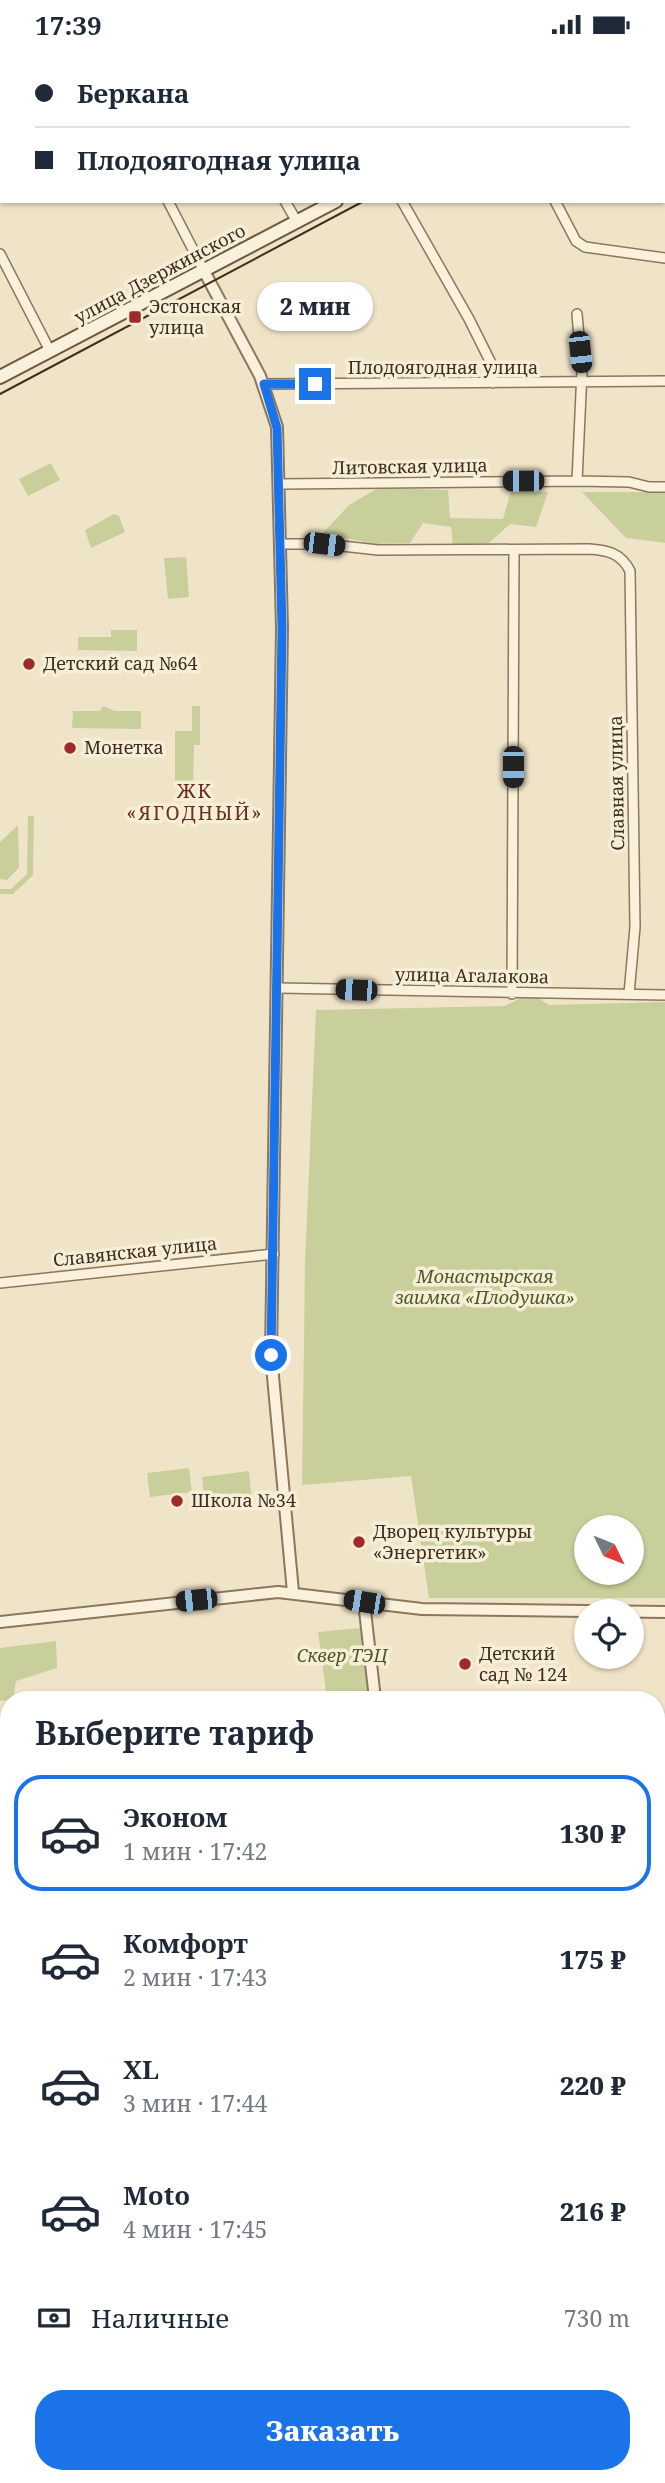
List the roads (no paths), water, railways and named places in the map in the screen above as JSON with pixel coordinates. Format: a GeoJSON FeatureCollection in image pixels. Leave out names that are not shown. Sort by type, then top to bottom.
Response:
{"type":"FeatureCollection","features":[{"type":"Feature","properties":{"kind":"main road","name":"улица Дзержинского"},"geometry":{"type":"LineString","coordinates":[[0,377],[332,203]]}},
{"type":"Feature","properties":{"kind":"street"},"geometry":{"type":"LineString","coordinates":[[169,203],[264,384],[277,428],[281,544],[279,988],[271,1355],[293,1592]]}},
{"type":"Feature","properties":{"kind":"street"},"geometry":{"type":"LineString","coordinates":[[286,203],[297,222]]}},
{"type":"Feature","properties":{"kind":"street"},"geometry":{"type":"LineString","coordinates":[[403,203],[491,361],[493,383]]}},
{"type":"Feature","properties":{"kind":"street"},"geometry":{"type":"LineString","coordinates":[[556,203],[576,241],[593,250],[665,258]]}},
{"type":"Feature","properties":{"kind":"street"},"geometry":{"type":"LineString","coordinates":[[0,254],[50,351]]}},
{"type":"Feature","properties":{"kind":"street"},"geometry":{"type":"LineString","coordinates":[[577,314],[582,381],[577,481]]}},
{"type":"Feature","properties":{"kind":"street","name":"Плодоягодная улица"},"geometry":{"type":"LineString","coordinates":[[264,384],[665,381]]}},
{"type":"Feature","properties":{"kind":"street","name":"Литовская улица"},"geometry":{"type":"LineString","coordinates":[[280,484],[577,481],[629,482],[649,488],[665,487]]}},
{"type":"Feature","properties":{"kind":"street"},"geometry":{"type":"LineString","coordinates":[[281,544],[324,544],[378,550],[514,552],[512,993]]}},
{"type":"Feature","properties":{"kind":"street","name":"Славная улица"},"geometry":{"type":"LineString","coordinates":[[514,552],[607,550],[621,559],[630,571],[635,927],[629,994]]}},
{"type":"Feature","properties":{"kind":"street","name":"улица Агалакова"},"geometry":{"type":"LineString","coordinates":[[279,988],[665,995]]}},
{"type":"Feature","properties":{"kind":"street","name":"Славянская улица"},"geometry":{"type":"LineString","coordinates":[[0,1283],[274,1254]]}},
{"type":"Feature","properties":{"kind":"street"},"geometry":{"type":"LineString","coordinates":[[0,1622],[293,1592],[440,1610],[665,1612]]}},
{"type":"Feature","properties":{"kind":"street"},"geometry":{"type":"LineString","coordinates":[[364,1602],[374,1691]]}},
{"type":"Feature","properties":{"kind":"tram line"},"geometry":{"type":"LineString","coordinates":[[0,394],[360,203]]}},
{"type":"Feature","properties":{"kind":"place","name":"Эстонская улица"},"geometry":{"type":"Point","coordinates":[135,317]}},
{"type":"Feature","properties":{"kind":"place","name":"Детский сад №64"},"geometry":{"type":"Point","coordinates":[29,664]}},
{"type":"Feature","properties":{"kind":"place","name":"Монетка"},"geometry":{"type":"Point","coordinates":[70,748]}},
{"type":"Feature","properties":{"kind":"place","name":"Школа №34"},"geometry":{"type":"Point","coordinates":[177,1501]}},
{"type":"Feature","properties":{"kind":"place","name":"Дворец культуры «Энергетик»"},"geometry":{"type":"Point","coordinates":[359,1542]}},
{"type":"Feature","properties":{"kind":"place","name":"Детский сад № 124"},"geometry":{"type":"Point","coordinates":[465,1664]}},
{"type":"Feature","properties":{"kind":"district","name":"ЖК «ЯГОДНЫЙ»"},"geometry":{"type":"Point","coordinates":[195,802]}},
{"type":"Feature","properties":{"kind":"park label","name":"Монастырская заимка «Плодушка»"},"geometry":{"type":"Point","coordinates":[485,1288]}},
{"type":"Feature","properties":{"kind":"park label","name":"Сквер ТЭЦ"},"geometry":{"type":"Point","coordinates":[342,1656]}}]}
